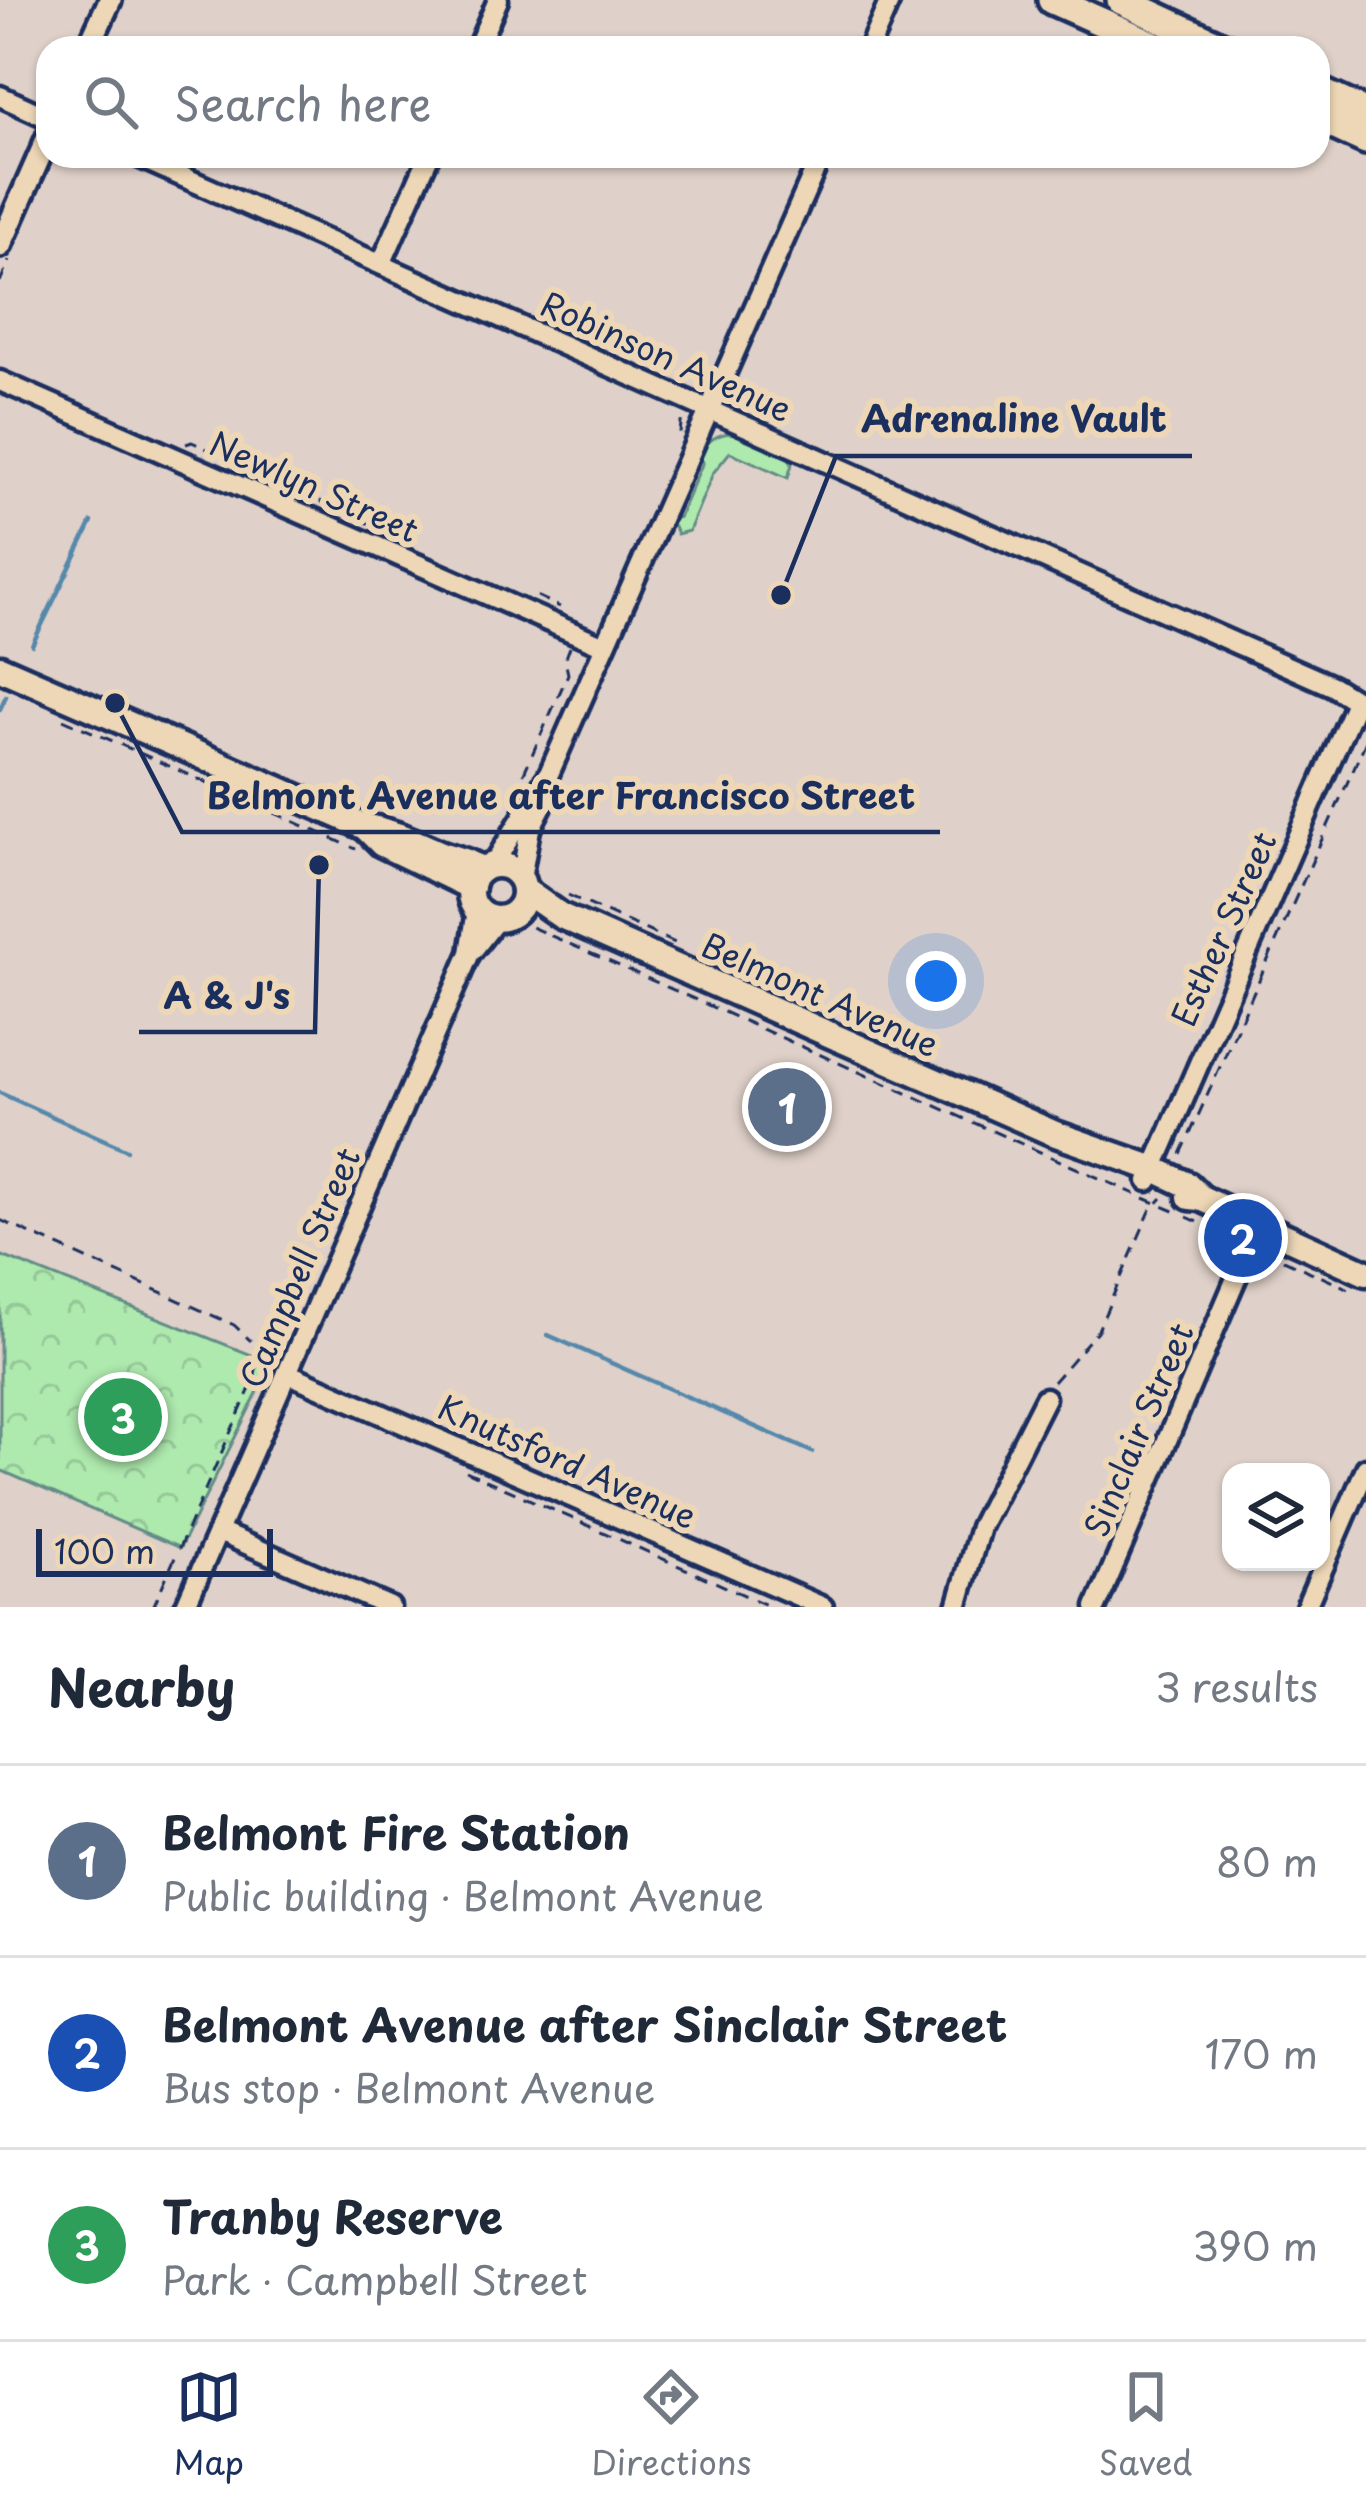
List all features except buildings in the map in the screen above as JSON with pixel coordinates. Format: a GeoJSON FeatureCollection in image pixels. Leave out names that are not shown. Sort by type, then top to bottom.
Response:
{"type":"FeatureCollection","features":[{"type":"Feature","properties":{"kind":"main road"},"geometry":{"type":"LineString","coordinates":[[1052,0],[1133,36]]}},
{"type":"Feature","properties":{"kind":"main road"},"geometry":{"type":"LineString","coordinates":[[1120,0],[1199,36]]}},
{"type":"Feature","properties":{"kind":"main road"},"geometry":{"type":"LineString","coordinates":[[1330,96],[1366,113]]}},
{"type":"Feature","properties":{"kind":"main road"},"geometry":{"type":"LineString","coordinates":[[1330,124],[1366,140]]}},
{"type":"Feature","properties":{"kind":"main road","name":"Belmont Avenue"},"geometry":{"type":"LineString","coordinates":[[0,668],[364,840],[496,896],[564,905],[1159,1184],[1188,1185],[1202,1198],[1366,1273]]}},
{"type":"Feature","properties":{"kind":"street"},"geometry":{"type":"LineString","coordinates":[[94,36],[110,0]]}},
{"type":"Feature","properties":{"kind":"street"},"geometry":{"type":"LineString","coordinates":[[482,36],[498,0]]}},
{"type":"Feature","properties":{"kind":"street"},"geometry":{"type":"LineString","coordinates":[[874,36],[890,0]]}},
{"type":"Feature","properties":{"kind":"street"},"geometry":{"type":"LineString","coordinates":[[0,96],[36,112]]}},
{"type":"Feature","properties":{"kind":"street"},"geometry":{"type":"LineString","coordinates":[[0,246],[36,164]]}},
{"type":"Feature","properties":{"kind":"street","name":"Robinson Avenue"},"geometry":{"type":"LineString","coordinates":[[164,168],[1332,686],[1361,705]]}},
{"type":"Feature","properties":{"kind":"street"},"geometry":{"type":"LineString","coordinates":[[382,262],[424,168]]}},
{"type":"Feature","properties":{"kind":"street","name":"Campbell Street"},"geometry":{"type":"LineString","coordinates":[[184,1607],[816,168]]}},
{"type":"Feature","properties":{"kind":"street","name":"Newlyn Street"},"geometry":{"type":"LineString","coordinates":[[0,381],[604,646]]}},
{"type":"Feature","properties":{"kind":"street","name":"Esther Street"},"geometry":{"type":"LineString","coordinates":[[1159,1184],[1361,705]]}},
{"type":"Feature","properties":{"kind":"street","name":"Campbell Street"},"geometry":{"type":"LineString","coordinates":[[496,896],[543,804],[548,776]]}},
{"type":"Feature","properties":{"kind":"street","name":"Sinclair Street"},"geometry":{"type":"LineString","coordinates":[[1096,1607],[1237,1276]]}},
{"type":"Feature","properties":{"kind":"street","name":"Knutsford Avenue"},"geometry":{"type":"LineString","coordinates":[[286,1373],[823,1607]]}},
{"type":"Feature","properties":{"kind":"street"},"geometry":{"type":"LineString","coordinates":[[956,1607],[980,1526],[1046,1398]]}},
{"type":"Feature","properties":{"kind":"street"},"geometry":{"type":"LineString","coordinates":[[1306,1607],[1366,1468]]}},
{"type":"Feature","properties":{"kind":"street"},"geometry":{"type":"LineString","coordinates":[[219,1532],[390,1607]]}},
{"type":"Feature","properties":{"kind":"path"},"geometry":{"type":"LineString","coordinates":[[176,449],[192,442],[374,524],[383,533]]}},
{"type":"Feature","properties":{"kind":"path"},"geometry":{"type":"LineString","coordinates":[[513,798],[568,674],[565,660],[578,625],[565,621],[560,606],[526,592]]}},
{"type":"Feature","properties":{"kind":"path"},"geometry":{"type":"LineString","coordinates":[[56,716],[364,840]]}},
{"type":"Feature","properties":{"kind":"path"},"geometry":{"type":"LineString","coordinates":[[1056,1375],[1098,1330],[1159,1184],[1366,741]]}},
{"type":"Feature","properties":{"kind":"path"},"geometry":{"type":"LineString","coordinates":[[496,896],[496,937],[501,929],[520,922],[1159,1184],[1366,1296]]}},
{"type":"Feature","properties":{"kind":"path"},"geometry":{"type":"LineString","coordinates":[[564,905],[674,943]]}},
{"type":"Feature","properties":{"kind":"path"},"geometry":{"type":"LineString","coordinates":[[0,1220],[234,1324],[254,1343]]}},
{"type":"Feature","properties":{"kind":"path"},"geometry":{"type":"LineString","coordinates":[[153,1607],[252,1384],[277,1395]]}},
{"type":"Feature","properties":{"kind":"path"},"geometry":{"type":"LineString","coordinates":[[456,1467],[772,1607]]}},
{"type":"Feature","properties":{"kind":"green space"},"geometry":{"type":"Polygon","coordinates":[[[735,433],[788,456],[792,464],[788,478],[730,452],[713,473],[689,531],[677,534],[671,520],[679,517],[703,462],[702,451],[718,436],[735,433]]]}},
{"type":"Feature","properties":{"kind":"green space"},"geometry":{"type":"Polygon","coordinates":[[[0,1255],[272,1363],[180,1548],[0,1470],[0,1255]]]}},
{"type":"Feature","properties":{"kind":"waterway"},"geometry":{"type":"LineString","coordinates":[[32,645],[92,522]]}},
{"type":"Feature","properties":{"kind":"waterway"},"geometry":{"type":"LineString","coordinates":[[0,709],[6,696]]}},
{"type":"Feature","properties":{"kind":"waterway"},"geometry":{"type":"LineString","coordinates":[[0,1093],[127,1150]]}},
{"type":"Feature","properties":{"kind":"waterway"},"geometry":{"type":"LineString","coordinates":[[548,1335],[812,1452]]}},
{"type":"Feature","properties":{"kind":"place","name":"Adrenaline Vault"},"geometry":{"type":"Point","coordinates":[781,595]}},
{"type":"Feature","properties":{"kind":"place","name":"Belmont Avenue after Francisco Street"},"geometry":{"type":"Point","coordinates":[115,703]}},
{"type":"Feature","properties":{"kind":"place","name":"A & J's"},"geometry":{"type":"Point","coordinates":[319,865]}},
{"type":"Feature","properties":{"kind":"place","name":"Belmont Fire Station"},"geometry":{"type":"Point","coordinates":[787,1107]}},
{"type":"Feature","properties":{"kind":"place","name":"Belmont Avenue after Sinclair Street"},"geometry":{"type":"Point","coordinates":[1243,1238]}},
{"type":"Feature","properties":{"kind":"place","name":"Tranby Reserve"},"geometry":{"type":"Point","coordinates":[123,1417]}}]}
